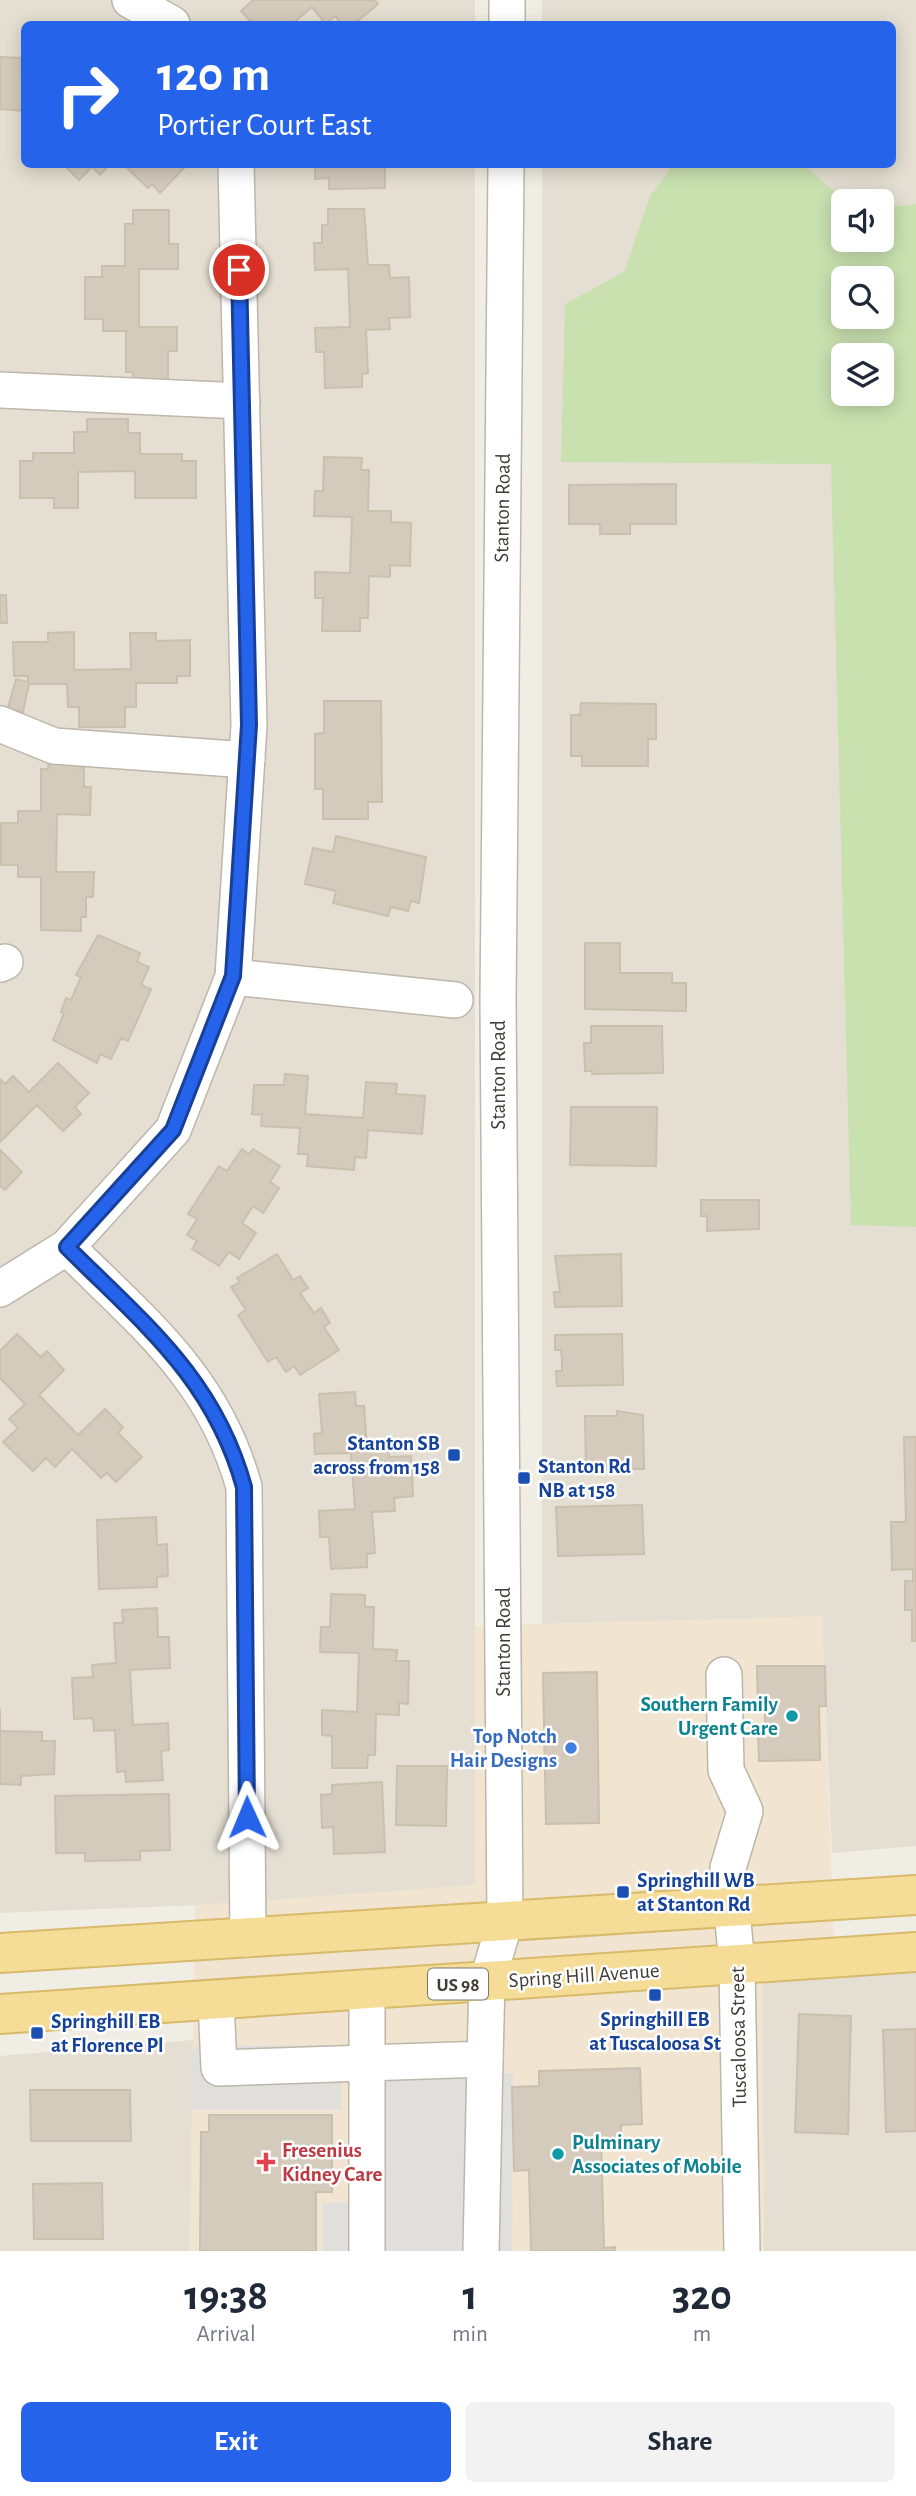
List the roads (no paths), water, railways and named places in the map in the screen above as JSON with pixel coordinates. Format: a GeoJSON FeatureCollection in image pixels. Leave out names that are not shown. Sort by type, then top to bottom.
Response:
{"type":"FeatureCollection","features":[{"type":"Feature","properties":{"kind":"main road"},"geometry":{"type":"LineString","coordinates":[[0,1953],[916,1895]]}},
{"type":"Feature","properties":{"kind":"main road","name":"Spring Hill Avenue"},"geometry":{"type":"LineString","coordinates":[[0,2014],[916,1952]]}},
{"type":"Feature","properties":{"kind":"street"},"geometry":{"type":"LineString","coordinates":[[130,0],[167,21]]}},
{"type":"Feature","properties":{"kind":"street"},"geometry":{"type":"LineString","coordinates":[[507,0],[507,21]]}},
{"type":"Feature","properties":{"kind":"street"},"geometry":{"type":"LineString","coordinates":[[0,1289],[67,1247],[173,1130],[233,976],[249,725],[236,168]]}},
{"type":"Feature","properties":{"kind":"street","name":"Stanton Road"},"geometry":{"type":"LineString","coordinates":[[481,2251],[487,1982],[505,1922],[498,1002],[506,168]]}},
{"type":"Feature","properties":{"kind":"street"},"geometry":{"type":"LineString","coordinates":[[0,390],[242,401]]}},
{"type":"Feature","properties":{"kind":"street"},"geometry":{"type":"LineString","coordinates":[[0,724],[54,746],[247,760]]}},
{"type":"Feature","properties":{"kind":"street"},"geometry":{"type":"LineString","coordinates":[[233,976],[456,1000]]}},
{"type":"Feature","properties":{"kind":"street"},"geometry":{"type":"LineString","coordinates":[[67,1247],[178,1357],[211,1407],[233,1449],[244,1487],[248,1939]]}},
{"type":"Feature","properties":{"kind":"street","name":"Tuscaloosa Street"},"geometry":{"type":"LineString","coordinates":[[724,1675],[726,1770],[745,1811],[728,1868],[737,1965],[742,2251]]}},
{"type":"Feature","properties":{"kind":"street"},"geometry":{"type":"LineString","coordinates":[[367,1990],[367,2251]]}},
{"type":"Feature","properties":{"kind":"street"},"geometry":{"type":"LineString","coordinates":[[216,2000],[219,2068],[485,2059]]}},
{"type":"Feature","properties":{"kind":"place","name":"Stanton SB across from 158"},"geometry":{"type":"Point","coordinates":[454,1455]}},
{"type":"Feature","properties":{"kind":"place","name":"Stanton Rd NB at 158"},"geometry":{"type":"Point","coordinates":[524,1478]}},
{"type":"Feature","properties":{"kind":"place","name":"Southern Family Urgent Care"},"geometry":{"type":"Point","coordinates":[792,1716]}},
{"type":"Feature","properties":{"kind":"place","name":"Top Notch Hair Designs"},"geometry":{"type":"Point","coordinates":[571,1748]}},
{"type":"Feature","properties":{"kind":"place","name":"Springhill WB at Stanton Rd"},"geometry":{"type":"Point","coordinates":[623,1892]}},
{"type":"Feature","properties":{"kind":"place","name":"Springhill EB at Tuscaloosa St"},"geometry":{"type":"Point","coordinates":[655,1995]}},
{"type":"Feature","properties":{"kind":"place","name":"Springhill EB at Florence Pl"},"geometry":{"type":"Point","coordinates":[37,2033]}},
{"type":"Feature","properties":{"kind":"place","name":"Pulminary Associates of Mobile"},"geometry":{"type":"Point","coordinates":[558,2154]}},
{"type":"Feature","properties":{"kind":"place","name":"Fresenius Kidney Care"},"geometry":{"type":"Point","coordinates":[266,2162]}}]}
